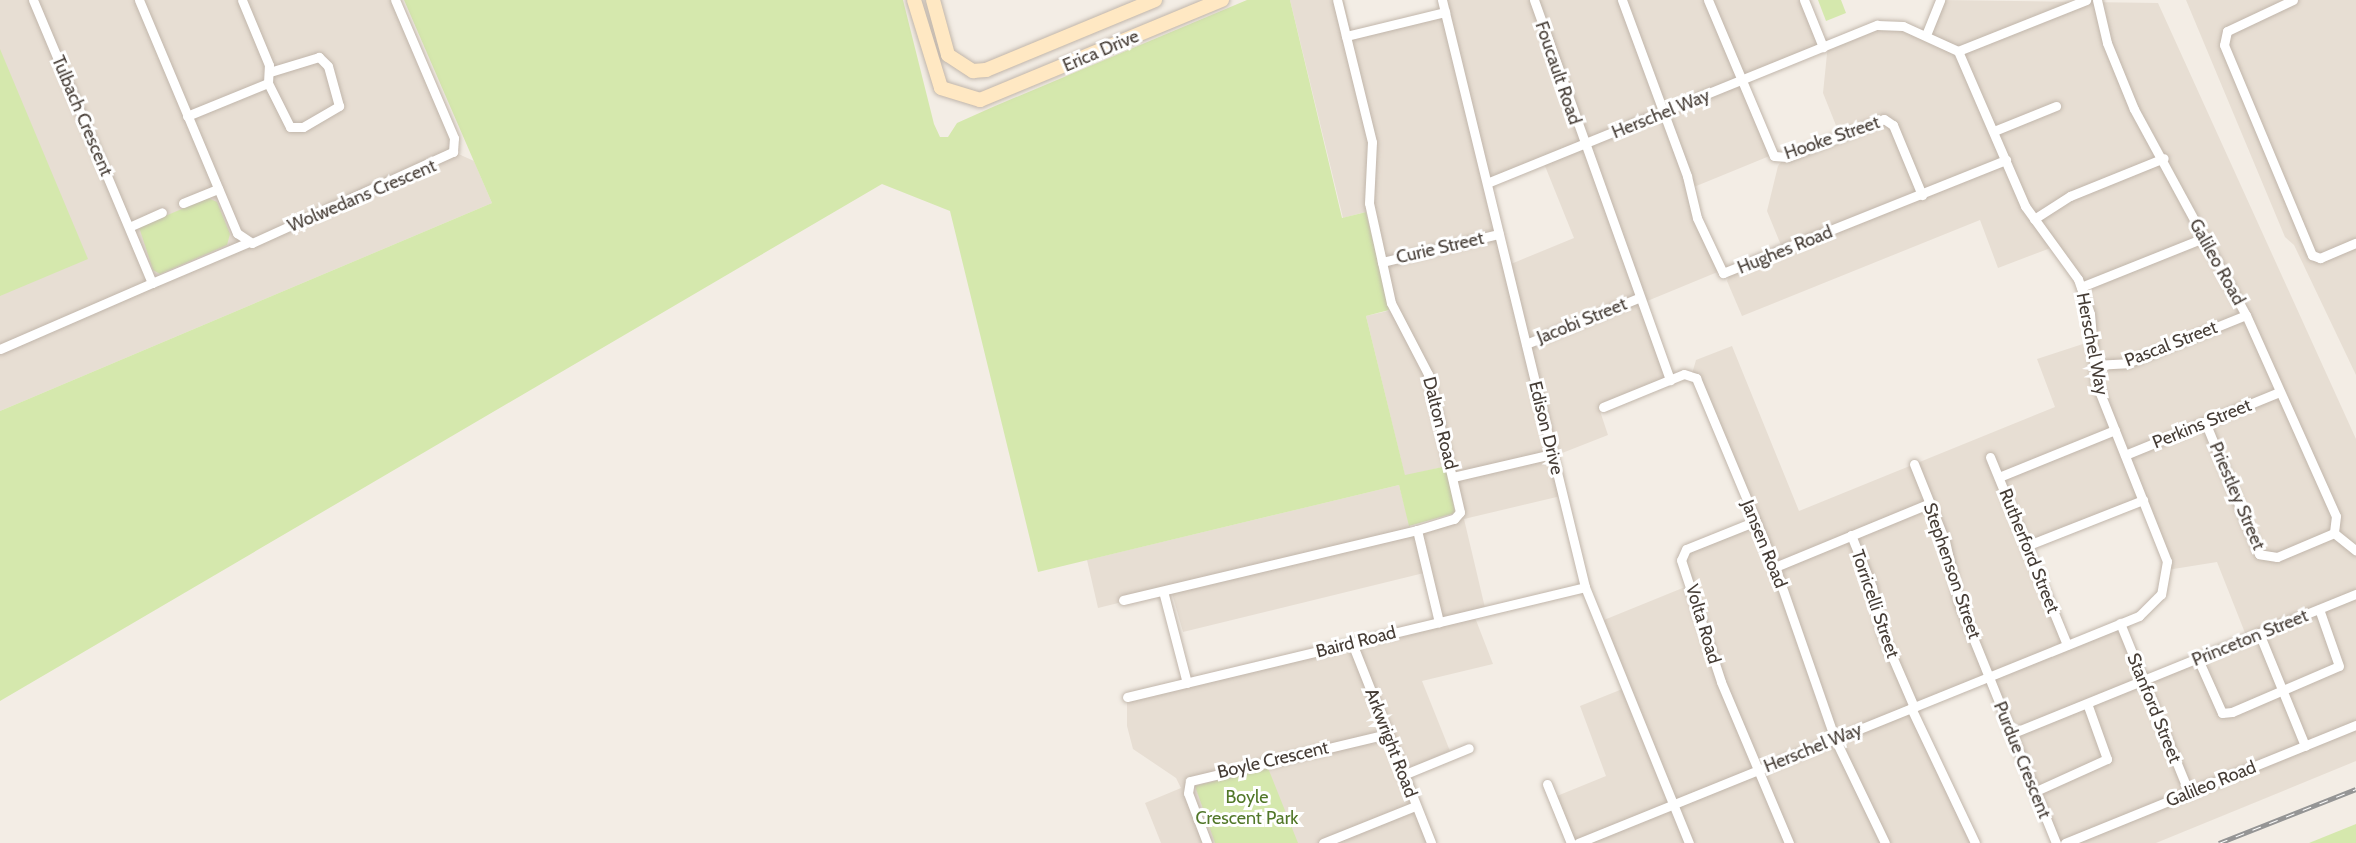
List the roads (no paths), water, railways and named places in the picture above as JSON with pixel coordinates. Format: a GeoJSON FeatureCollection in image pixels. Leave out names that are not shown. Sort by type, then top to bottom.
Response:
{"type":"FeatureCollection","features":[{"type":"Feature","properties":{"kind":"main road","name":"Erica Drive"},"geometry":{"type":"LineString","coordinates":[[914,0],[941,88],[980,100],[1221,0]]}},
{"type":"Feature","properties":{"kind":"main road","name":"Erica Drive"},"geometry":{"type":"LineString","coordinates":[[933,0],[948,55],[958,65],[986,70],[1155,0]]}},
{"type":"Feature","properties":{"kind":"street","name":"Tulbach Crescent"},"geometry":{"type":"LineString","coordinates":[[46,0],[34,2],[152,283]]}},
{"type":"Feature","properties":{"kind":"street"},"geometry":{"type":"LineString","coordinates":[[139,0],[237,233],[249,242]]}},
{"type":"Feature","properties":{"kind":"street"},"geometry":{"type":"LineString","coordinates":[[242,0],[270,72],[268,83],[290,127],[303,127],[339,106],[328,66],[318,57],[270,72]]}},
{"type":"Feature","properties":{"kind":"street","name":"Wolwedans Crescent"},"geometry":{"type":"LineString","coordinates":[[152,283],[453,152],[454,138],[395,0]]}},
{"type":"Feature","properties":{"kind":"street","name":"Dalton Road"},"geometry":{"type":"LineString","coordinates":[[1123,600],[1417,530],[1457,516],[1453,477],[1428,374],[1395,316],[1382,262],[1369,203],[1372,142],[1337,0]]}},
{"type":"Feature","properties":{"kind":"street","name":"Edison Drive"},"geometry":{"type":"LineString","coordinates":[[1442,0],[1585,587],[1689,843]]}},
{"type":"Feature","properties":{"kind":"street","name":"Foucault Road"},"geometry":{"type":"LineString","coordinates":[[1534,0],[1584,145]]}},
{"type":"Feature","properties":{"kind":"street"},"geometry":{"type":"LineString","coordinates":[[1622,0],[1662,113]]}},
{"type":"Feature","properties":{"kind":"street"},"geometry":{"type":"LineString","coordinates":[[1708,0],[1740,81]]}},
{"type":"Feature","properties":{"kind":"street"},"geometry":{"type":"LineString","coordinates":[[1804,0],[1823,47]]}},
{"type":"Feature","properties":{"kind":"street"},"geometry":{"type":"LineString","coordinates":[[1926,35],[1940,0]]}},
{"type":"Feature","properties":{"kind":"street"},"geometry":{"type":"LineString","coordinates":[[1958,51],[2086,0]]}},
{"type":"Feature","properties":{"kind":"street","name":"Galileo Road"},"geometry":{"type":"LineString","coordinates":[[2097,0],[2107,44],[2134,109],[2164,158],[2182,200],[2206,237],[2246,315],[2336,528],[2356,551]]}},
{"type":"Feature","properties":{"kind":"street"},"geometry":{"type":"LineString","coordinates":[[2293,0],[2231,29],[2222,39],[2312,255],[2320,258],[2356,243]]}},
{"type":"Feature","properties":{"kind":"street"},"geometry":{"type":"LineString","coordinates":[[1346,36],[1445,12]]}},
{"type":"Feature","properties":{"kind":"street","name":"Herschel Way"},"geometry":{"type":"LineString","coordinates":[[1487,183],[1883,24],[1926,35],[1958,51],[2034,219],[2063,253],[2081,287],[2092,327],[2094,365],[2115,430],[2164,552],[2167,578],[2152,607],[2120,623],[1578,843]]}},
{"type":"Feature","properties":{"kind":"street","name":"Hooke Street"},"geometry":{"type":"LineString","coordinates":[[1740,81],[1770,150],[1778,158],[1877,119],[1889,120],[1922,195]]}},
{"type":"Feature","properties":{"kind":"street"},"geometry":{"type":"LineString","coordinates":[[188,116],[268,83]]}},
{"type":"Feature","properties":{"kind":"street"},"geometry":{"type":"LineString","coordinates":[[1994,131],[2056,106]]}},
{"type":"Feature","properties":{"kind":"street","name":"Hughes Road"},"geometry":{"type":"LineString","coordinates":[[1662,113],[1697,218],[1723,273],[2006,160]]}},
{"type":"Feature","properties":{"kind":"street"},"geometry":{"type":"LineString","coordinates":[[1584,145],[1638,298],[1670,380],[1603,407]]}},
{"type":"Feature","properties":{"kind":"street"},"geometry":{"type":"LineString","coordinates":[[2034,219],[2070,196],[2164,158]]}},
{"type":"Feature","properties":{"kind":"street"},"geometry":{"type":"LineString","coordinates":[[183,203],[218,189]]}},
{"type":"Feature","properties":{"kind":"street"},"geometry":{"type":"LineString","coordinates":[[129,226],[162,212]]}},
{"type":"Feature","properties":{"kind":"street","name":"Curie Street"},"geometry":{"type":"LineString","coordinates":[[1382,262],[1499,234]]}},
{"type":"Feature","properties":{"kind":"street"},"geometry":{"type":"LineString","coordinates":[[2081,287],[2206,237]]}},
{"type":"Feature","properties":{"kind":"street"},"geometry":{"type":"LineString","coordinates":[[0,349],[152,283]]}},
{"type":"Feature","properties":{"kind":"street","name":"Jacobi Street"},"geometry":{"type":"LineString","coordinates":[[1526,344],[1638,298]]}},
{"type":"Feature","properties":{"kind":"street","name":"Pascal Street"},"geometry":{"type":"LineString","coordinates":[[2094,365],[2127,363],[2246,315]]}},
{"type":"Feature","properties":{"kind":"street","name":"Jansen Road"},"geometry":{"type":"LineString","coordinates":[[1670,380],[1692,375],[1701,385],[1775,567],[1835,739],[1885,843]]}},
{"type":"Feature","properties":{"kind":"street","name":"Perkins Street"},"geometry":{"type":"LineString","coordinates":[[2125,455],[2279,392]]}},
{"type":"Feature","properties":{"kind":"street","name":"Priestley Street"},"geometry":{"type":"LineString","coordinates":[[2205,422],[2259,554],[2277,557],[2336,528]]}},
{"type":"Feature","properties":{"kind":"street"},"geometry":{"type":"LineString","coordinates":[[1999,477],[2115,430]]}},
{"type":"Feature","properties":{"kind":"street"},"geometry":{"type":"LineString","coordinates":[[1453,477],[1552,454]]}},
{"type":"Feature","properties":{"kind":"street","name":"Rutherford Street"},"geometry":{"type":"LineString","coordinates":[[1989,457],[2067,645]]}},
{"type":"Feature","properties":{"kind":"street","name":"Stephenson Street"},"geometry":{"type":"LineString","coordinates":[[1914,464],[1930,504],[1988,677]]}},
{"type":"Feature","properties":{"kind":"street"},"geometry":{"type":"LineString","coordinates":[[2026,546],[2143,500]]}},
{"type":"Feature","properties":{"kind":"street"},"geometry":{"type":"LineString","coordinates":[[1775,567],[1930,504]]}},
{"type":"Feature","properties":{"kind":"street","name":"Volta Road"},"geometry":{"type":"LineString","coordinates":[[1756,521],[1686,549],[1681,560],[1757,771],[1789,843]]}},
{"type":"Feature","properties":{"kind":"street"},"geometry":{"type":"LineString","coordinates":[[1417,530],[1439,622]]}},
{"type":"Feature","properties":{"kind":"street","name":"Torricelli Street"},"geometry":{"type":"LineString","coordinates":[[1851,535],[1872,586],[1882,633],[1912,708]]}},
{"type":"Feature","properties":{"kind":"street","name":"Baird Road"},"geometry":{"type":"LineString","coordinates":[[1127,697],[1585,587]]}},
{"type":"Feature","properties":{"kind":"street"},"geometry":{"type":"LineString","coordinates":[[1163,591],[1186,683]]}},
{"type":"Feature","properties":{"kind":"street","name":"Princeton Street"},"geometry":{"type":"LineString","coordinates":[[2013,733],[2356,594]]}},
{"type":"Feature","properties":{"kind":"street"},"geometry":{"type":"LineString","coordinates":[[2198,658],[2222,712],[2283,691],[2338,666],[2319,609]]}},
{"type":"Feature","properties":{"kind":"street","name":"Stanford Street"},"geometry":{"type":"LineString","coordinates":[[2120,623],[2189,793]]}},
{"type":"Feature","properties":{"kind":"street"},"geometry":{"type":"LineString","coordinates":[[2259,633],[2305,746]]}},
{"type":"Feature","properties":{"kind":"street","name":"Arkwright Road"},"geometry":{"type":"LineString","coordinates":[[1352,643],[1431,843]]}},
{"type":"Feature","properties":{"kind":"street","name":"Purdue Crescent"},"geometry":{"type":"LineString","coordinates":[[1988,677],[2013,733],[2056,843]]}},
{"type":"Feature","properties":{"kind":"street"},"geometry":{"type":"LineString","coordinates":[[2036,791],[2107,759],[2087,703]]}},
{"type":"Feature","properties":{"kind":"street"},"geometry":{"type":"LineString","coordinates":[[1912,708],[1975,843]]}},
{"type":"Feature","properties":{"kind":"street","name":"Galileo Road"},"geometry":{"type":"LineString","coordinates":[[2065,843],[2356,725]]}},
{"type":"Feature","properties":{"kind":"street","name":"Boyle Crescent"},"geometry":{"type":"LineString","coordinates":[[1207,843],[1188,793],[1190,781],[1387,734]]}},
{"type":"Feature","properties":{"kind":"street"},"geometry":{"type":"LineString","coordinates":[[1403,775],[1469,748]]}},
{"type":"Feature","properties":{"kind":"street"},"geometry":{"type":"LineString","coordinates":[[1547,784],[1571,843]]}},
{"type":"Feature","properties":{"kind":"street"},"geometry":{"type":"LineString","coordinates":[[1323,843],[1415,806]]}},
{"type":"Feature","properties":{"kind":"railway"},"geometry":{"type":"LineString","coordinates":[[2219,843],[2356,789]]}},
{"type":"Feature","properties":{"kind":"park label","name":"Boyle Crescent Park"},"geometry":{"type":"Point","coordinates":[1247,808]}}]}
